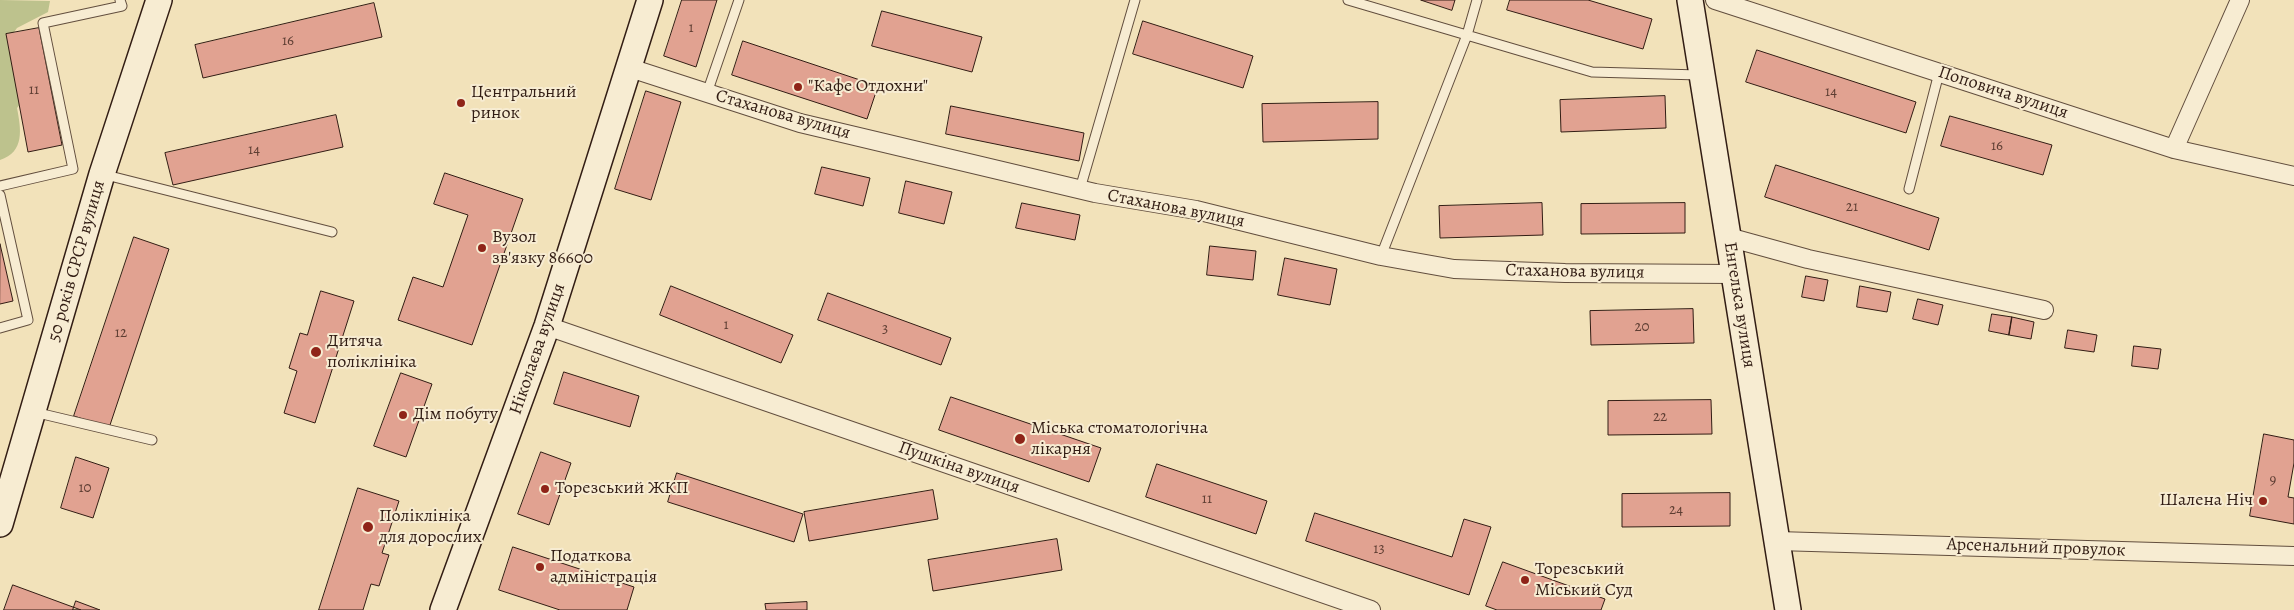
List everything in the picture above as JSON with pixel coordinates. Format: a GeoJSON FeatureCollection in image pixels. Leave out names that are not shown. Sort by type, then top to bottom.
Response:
{"type":"FeatureCollection","features":[{"type":"Feature","properties":{"kind":"street","name":"50 років СРСР вулиця"},"geometry":{"type":"LineString","coordinates":[[2,507],[34,412],[102,174],[159,0]]}},
{"type":"Feature","properties":{"kind":"street","name":"Ніколаєва вулиця"},"geometry":{"type":"LineString","coordinates":[[443,610],[548,326],[650,0]]}},
{"type":"Feature","properties":{"kind":"street","name":"Енгельса вулиця"},"geometry":{"type":"LineString","coordinates":[[1690,0],[1788,610]]}},
{"type":"Feature","properties":{"kind":"street","name":"Поповича вулиця"},"geometry":{"type":"LineString","coordinates":[[1715,0],[2174,149],[2294,176]]}},
{"type":"Feature","properties":{"kind":"street"},"geometry":{"type":"LineString","coordinates":[[2174,149],[2240,0]]}},
{"type":"Feature","properties":{"kind":"street","name":"Стаханова вулиця"},"geometry":{"type":"LineString","coordinates":[[630,68],[800,123],[1080,190],[1196,210],[1381,256],[1454,269],[1566,273],[1734,274]]}},
{"type":"Feature","properties":{"kind":"street"},"geometry":{"type":"LineString","coordinates":[[1728,237],[1808,259],[2044,310]]}},
{"type":"Feature","properties":{"kind":"street","name":"Пушкіна вулиця"},"geometry":{"type":"LineString","coordinates":[[548,326],[1371,610]]}},
{"type":"Feature","properties":{"kind":"street","name":"Арсенальний провулок"},"geometry":{"type":"LineString","coordinates":[[1777,541],[2294,556]]}},
{"type":"Feature","properties":{"kind":"lane"},"geometry":{"type":"LineString","coordinates":[[0,186],[73,169],[43,23],[122,6],[120,0]]}},
{"type":"Feature","properties":{"kind":"lane"},"geometry":{"type":"LineString","coordinates":[[707,93],[739,0]]}},
{"type":"Feature","properties":{"kind":"lane"},"geometry":{"type":"LineString","coordinates":[[1080,190],[1135,0]]}},
{"type":"Feature","properties":{"kind":"lane"},"geometry":{"type":"LineString","coordinates":[[1348,0],[1592,72],[1702,75]]}},
{"type":"Feature","properties":{"kind":"lane"},"geometry":{"type":"LineString","coordinates":[[1381,256],[1467,35],[1477,0]]}},
{"type":"Feature","properties":{"kind":"lane"},"geometry":{"type":"LineString","coordinates":[[1909,189],[1940,73]]}},
{"type":"Feature","properties":{"kind":"lane"},"geometry":{"type":"LineString","coordinates":[[102,174],[332,232]]}},
{"type":"Feature","properties":{"kind":"lane"},"geometry":{"type":"LineString","coordinates":[[0,195],[28,320],[0,328]]}},
{"type":"Feature","properties":{"kind":"lane"},"geometry":{"type":"LineString","coordinates":[[34,412],[152,440]]}},
{"type":"Feature","properties":{"kind":"green space"},"geometry":{"type":"Polygon","coordinates":[[[0,0],[50,1],[48,12],[17,28],[12,35],[22,102],[17,108],[20,132],[14,151],[0,160],[0,0]]]}},
{"type":"Feature","properties":{"kind":"building"},"geometry":{"type":"Polygon","coordinates":[[[682,0],[717,0],[696,67],[664,56],[682,0]]]}},
{"type":"Feature","properties":{"kind":"building"},"geometry":{"type":"Polygon","coordinates":[[[1421,0],[1455,0],[1452,10],[1421,0]]]}},
{"type":"Feature","properties":{"kind":"building"},"geometry":{"type":"Polygon","coordinates":[[[1510,0],[1588,0],[1652,19],[1643,49],[1507,10],[1510,0]]]}},
{"type":"Feature","properties":{"kind":"building"},"geometry":{"type":"Polygon","coordinates":[[[374,3],[382,37],[203,78],[195,45],[374,3]]]}},
{"type":"Feature","properties":{"kind":"building"},"geometry":{"type":"Polygon","coordinates":[[[882,11],[982,37],[972,72],[872,46],[882,11]]]}},
{"type":"Feature","properties":{"kind":"building"},"geometry":{"type":"Polygon","coordinates":[[[1143,21],[1253,56],[1243,88],[1133,54],[1143,21]]]}},
{"type":"Feature","properties":{"kind":"building"},"geometry":{"type":"Polygon","coordinates":[[[39,28],[62,145],[28,152],[6,34],[39,28]]]}},
{"type":"Feature","properties":{"kind":"building"},"geometry":{"type":"Polygon","coordinates":[[[743,41],[878,86],[867,119],[732,75],[743,41]]]}},
{"type":"Feature","properties":{"kind":"building"},"geometry":{"type":"Polygon","coordinates":[[[1757,50],[1916,102],[1906,133],[1746,82],[1757,50]]]}},
{"type":"Feature","properties":{"kind":"building"},"geometry":{"type":"Polygon","coordinates":[[[646,91],[681,102],[651,200],[615,189],[646,91]]]}},
{"type":"Feature","properties":{"kind":"building"},"geometry":{"type":"Polygon","coordinates":[[[1665,96],[1666,128],[1561,132],[1560,100],[1665,96]]]}},
{"type":"Feature","properties":{"kind":"building"},"geometry":{"type":"Polygon","coordinates":[[[1378,102],[1378,139],[1263,142],[1262,104],[1378,102]]]}},
{"type":"Feature","properties":{"kind":"building"},"geometry":{"type":"Polygon","coordinates":[[[951,106],[1084,133],[1079,161],[946,134],[951,106]]]}},
{"type":"Feature","properties":{"kind":"building"},"geometry":{"type":"Polygon","coordinates":[[[336,115],[343,147],[173,185],[165,153],[336,115]]]}},
{"type":"Feature","properties":{"kind":"building"},"geometry":{"type":"Polygon","coordinates":[[[1950,116],[2052,145],[2043,175],[1941,146],[1950,116]]]}},
{"type":"Feature","properties":{"kind":"building"},"geometry":{"type":"Polygon","coordinates":[[[1776,165],[1939,218],[1929,250],[1765,197],[1776,165]]]}},
{"type":"Feature","properties":{"kind":"building"},"geometry":{"type":"Polygon","coordinates":[[[822,167],[870,178],[863,206],[815,194],[822,167]]]}},
{"type":"Feature","properties":{"kind":"building"},"geometry":{"type":"Polygon","coordinates":[[[445,173],[523,199],[472,345],[398,320],[413,277],[443,287],[468,215],[434,204],[445,173]]]}},
{"type":"Feature","properties":{"kind":"building"},"geometry":{"type":"Polygon","coordinates":[[[906,181],[952,192],[944,224],[899,213],[906,181]]]}},
{"type":"Feature","properties":{"kind":"building"},"geometry":{"type":"Polygon","coordinates":[[[1022,203],[1080,215],[1075,240],[1016,228],[1022,203]]]}},
{"type":"Feature","properties":{"kind":"building"},"geometry":{"type":"Polygon","coordinates":[[[1542,203],[1543,235],[1440,238],[1439,206],[1542,203]]]}},
{"type":"Feature","properties":{"kind":"building"},"geometry":{"type":"Polygon","coordinates":[[[1685,203],[1685,233],[1581,234],[1581,204],[1685,203]]]}},
{"type":"Feature","properties":{"kind":"building"},"geometry":{"type":"Polygon","coordinates":[[[134,237],[169,249],[109,428],[74,416],[134,237]]]}},
{"type":"Feature","properties":{"kind":"building"},"geometry":{"type":"Polygon","coordinates":[[[0,244],[13,301],[0,304],[0,244]]]}},
{"type":"Feature","properties":{"kind":"building"},"geometry":{"type":"Polygon","coordinates":[[[1210,246],[1256,251],[1253,280],[1207,275],[1210,246]]]}},
{"type":"Feature","properties":{"kind":"building"},"geometry":{"type":"Polygon","coordinates":[[[1285,258],[1337,269],[1330,305],[1278,295],[1285,258]]]}},
{"type":"Feature","properties":{"kind":"building"},"geometry":{"type":"Polygon","coordinates":[[[1806,276],[1828,280],[1824,301],[1802,297],[1806,276]]]}},
{"type":"Feature","properties":{"kind":"building"},"geometry":{"type":"Polygon","coordinates":[[[671,286],[793,335],[781,363],[660,315],[671,286]]]}},
{"type":"Feature","properties":{"kind":"building"},"geometry":{"type":"Polygon","coordinates":[[[1860,286],[1891,292],[1887,312],[1857,307],[1860,286]]]}},
{"type":"Feature","properties":{"kind":"building","name":"Дитяча поліклініка"},"geometry":{"type":"Polygon","coordinates":[[[321,291],[354,301],[315,423],[284,413],[297,371],[289,368],[300,333],[307,335],[321,291]]]}},
{"type":"Feature","properties":{"kind":"building"},"geometry":{"type":"Polygon","coordinates":[[[828,293],[951,338],[941,365],[818,320],[828,293]]]}},
{"type":"Feature","properties":{"kind":"building"},"geometry":{"type":"Polygon","coordinates":[[[1918,299],[1943,305],[1938,325],[1913,319],[1918,299]]]}},
{"type":"Feature","properties":{"kind":"building"},"geometry":{"type":"Polygon","coordinates":[[[1693,309],[1694,343],[1591,345],[1590,311],[1693,309]]]}},
{"type":"Feature","properties":{"kind":"building"},"geometry":{"type":"Polygon","coordinates":[[[1992,314],[2012,317],[2009,335],[1989,331],[1992,314]]]}},
{"type":"Feature","properties":{"kind":"building"},"geometry":{"type":"Polygon","coordinates":[[[2012,317],[2034,322],[2031,339],[2009,335],[2012,317]]]}},
{"type":"Feature","properties":{"kind":"building"},"geometry":{"type":"Polygon","coordinates":[[[2068,330],[2097,335],[2094,352],[2065,348],[2068,330]]]}},
{"type":"Feature","properties":{"kind":"building"},"geometry":{"type":"Polygon","coordinates":[[[2134,346],[2161,349],[2158,369],[2132,366],[2134,346]]]}},
{"type":"Feature","properties":{"kind":"building"},"geometry":{"type":"Polygon","coordinates":[[[564,372],[639,396],[630,427],[554,404],[564,372]]]}},
{"type":"Feature","properties":{"kind":"building","name":"Дім побуту"},"geometry":{"type":"Polygon","coordinates":[[[401,373],[432,384],[406,457],[374,446],[401,373]]]}},
{"type":"Feature","properties":{"kind":"building","name":"Міська стоматологічна лікарня"},"geometry":{"type":"Polygon","coordinates":[[[951,397],[1101,448],[1089,482],[939,430],[951,397]]]}},
{"type":"Feature","properties":{"kind":"building"},"geometry":{"type":"Polygon","coordinates":[[[1711,400],[1712,434],[1608,435],[1608,401],[1711,400]]]}},
{"type":"Feature","properties":{"kind":"building"},"geometry":{"type":"Polygon","coordinates":[[[2264,434],[2294,440],[2294,463],[2288,497],[2294,498],[2294,524],[2250,516],[2264,434]]]}},
{"type":"Feature","properties":{"kind":"building","name":"Торезський ЖКП"},"geometry":{"type":"Polygon","coordinates":[[[541,452],[571,463],[549,525],[518,514],[541,452]]]}},
{"type":"Feature","properties":{"kind":"building"},"geometry":{"type":"Polygon","coordinates":[[[76,457],[109,468],[93,518],[61,508],[76,457]]]}},
{"type":"Feature","properties":{"kind":"building"},"geometry":{"type":"Polygon","coordinates":[[[1157,464],[1267,501],[1256,534],[1146,497],[1157,464]]]}},
{"type":"Feature","properties":{"kind":"building"},"geometry":{"type":"Polygon","coordinates":[[[677,473],[803,514],[794,542],[668,502],[677,473]]]}},
{"type":"Feature","properties":{"kind":"building","name":"Поліклініка для дорослих"},"geometry":{"type":"Polygon","coordinates":[[[358,488],[399,501],[382,553],[389,555],[379,586],[371,584],[363,610],[319,610],[358,488]]]}},
{"type":"Feature","properties":{"kind":"building"},"geometry":{"type":"Polygon","coordinates":[[[933,490],[938,519],[809,541],[804,512],[933,490]]]}},
{"type":"Feature","properties":{"kind":"building"},"geometry":{"type":"Polygon","coordinates":[[[1730,493],[1730,526],[1622,527],[1622,494],[1730,493]]]}},
{"type":"Feature","properties":{"kind":"building"},"geometry":{"type":"Polygon","coordinates":[[[1315,513],[1452,557],[1464,519],[1491,527],[1469,595],[1306,541],[1315,513]]]}},
{"type":"Feature","properties":{"kind":"building"},"geometry":{"type":"Polygon","coordinates":[[[1057,539],[1062,570],[933,591],[928,560],[1057,539]]]}},
{"type":"Feature","properties":{"kind":"building","name":"Податкова адміністрація"},"geometry":{"type":"Polygon","coordinates":[[[513,547],[634,587],[627,610],[560,610],[499,590],[513,547]]]}},
{"type":"Feature","properties":{"kind":"building","name":"Торезський Міський Суд"},"geometry":{"type":"Polygon","coordinates":[[[1503,562],[1605,599],[1601,610],[1497,610],[1486,606],[1503,562]]]}},
{"type":"Feature","properties":{"kind":"building"},"geometry":{"type":"Polygon","coordinates":[[[13,585],[81,610],[4,610],[13,585]]]}},
{"type":"Feature","properties":{"kind":"building"},"geometry":{"type":"Polygon","coordinates":[[[76,601],[100,610],[73,610],[76,601]]]}},
{"type":"Feature","properties":{"kind":"building"},"geometry":{"type":"Polygon","coordinates":[[[807,602],[807,610],[766,610],[765,604],[807,602]]]}},
{"type":"Feature","properties":{"kind":"place","name":"\"Кафе Отдохни\""},"geometry":{"type":"Point","coordinates":[798,87]}},
{"type":"Feature","properties":{"kind":"place","name":"Центральний ринок"},"geometry":{"type":"Point","coordinates":[461,103]}},
{"type":"Feature","properties":{"kind":"place","name":"Вузол зв'язку 86600"},"geometry":{"type":"Point","coordinates":[482,248]}},
{"type":"Feature","properties":{"kind":"place","name":"Дитяча поліклініка"},"geometry":{"type":"Point","coordinates":[316,352]}},
{"type":"Feature","properties":{"kind":"place","name":"Дім побуту"},"geometry":{"type":"Point","coordinates":[403,415]}},
{"type":"Feature","properties":{"kind":"place","name":"Міська стоматологічна лікарня"},"geometry":{"type":"Point","coordinates":[1020,439]}},
{"type":"Feature","properties":{"kind":"place","name":"Торезський ЖКП"},"geometry":{"type":"Point","coordinates":[545,489]}},
{"type":"Feature","properties":{"kind":"place","name":"Шалена Нiч"},"geometry":{"type":"Point","coordinates":[2263,501]}},
{"type":"Feature","properties":{"kind":"place","name":"Поліклініка для дорослих"},"geometry":{"type":"Point","coordinates":[368,527]}},
{"type":"Feature","properties":{"kind":"place","name":"Податкова адміністрація"},"geometry":{"type":"Point","coordinates":[540,567]}},
{"type":"Feature","properties":{"kind":"place","name":"Торезський Міський Суд"},"geometry":{"type":"Point","coordinates":[1525,580]}}]}
